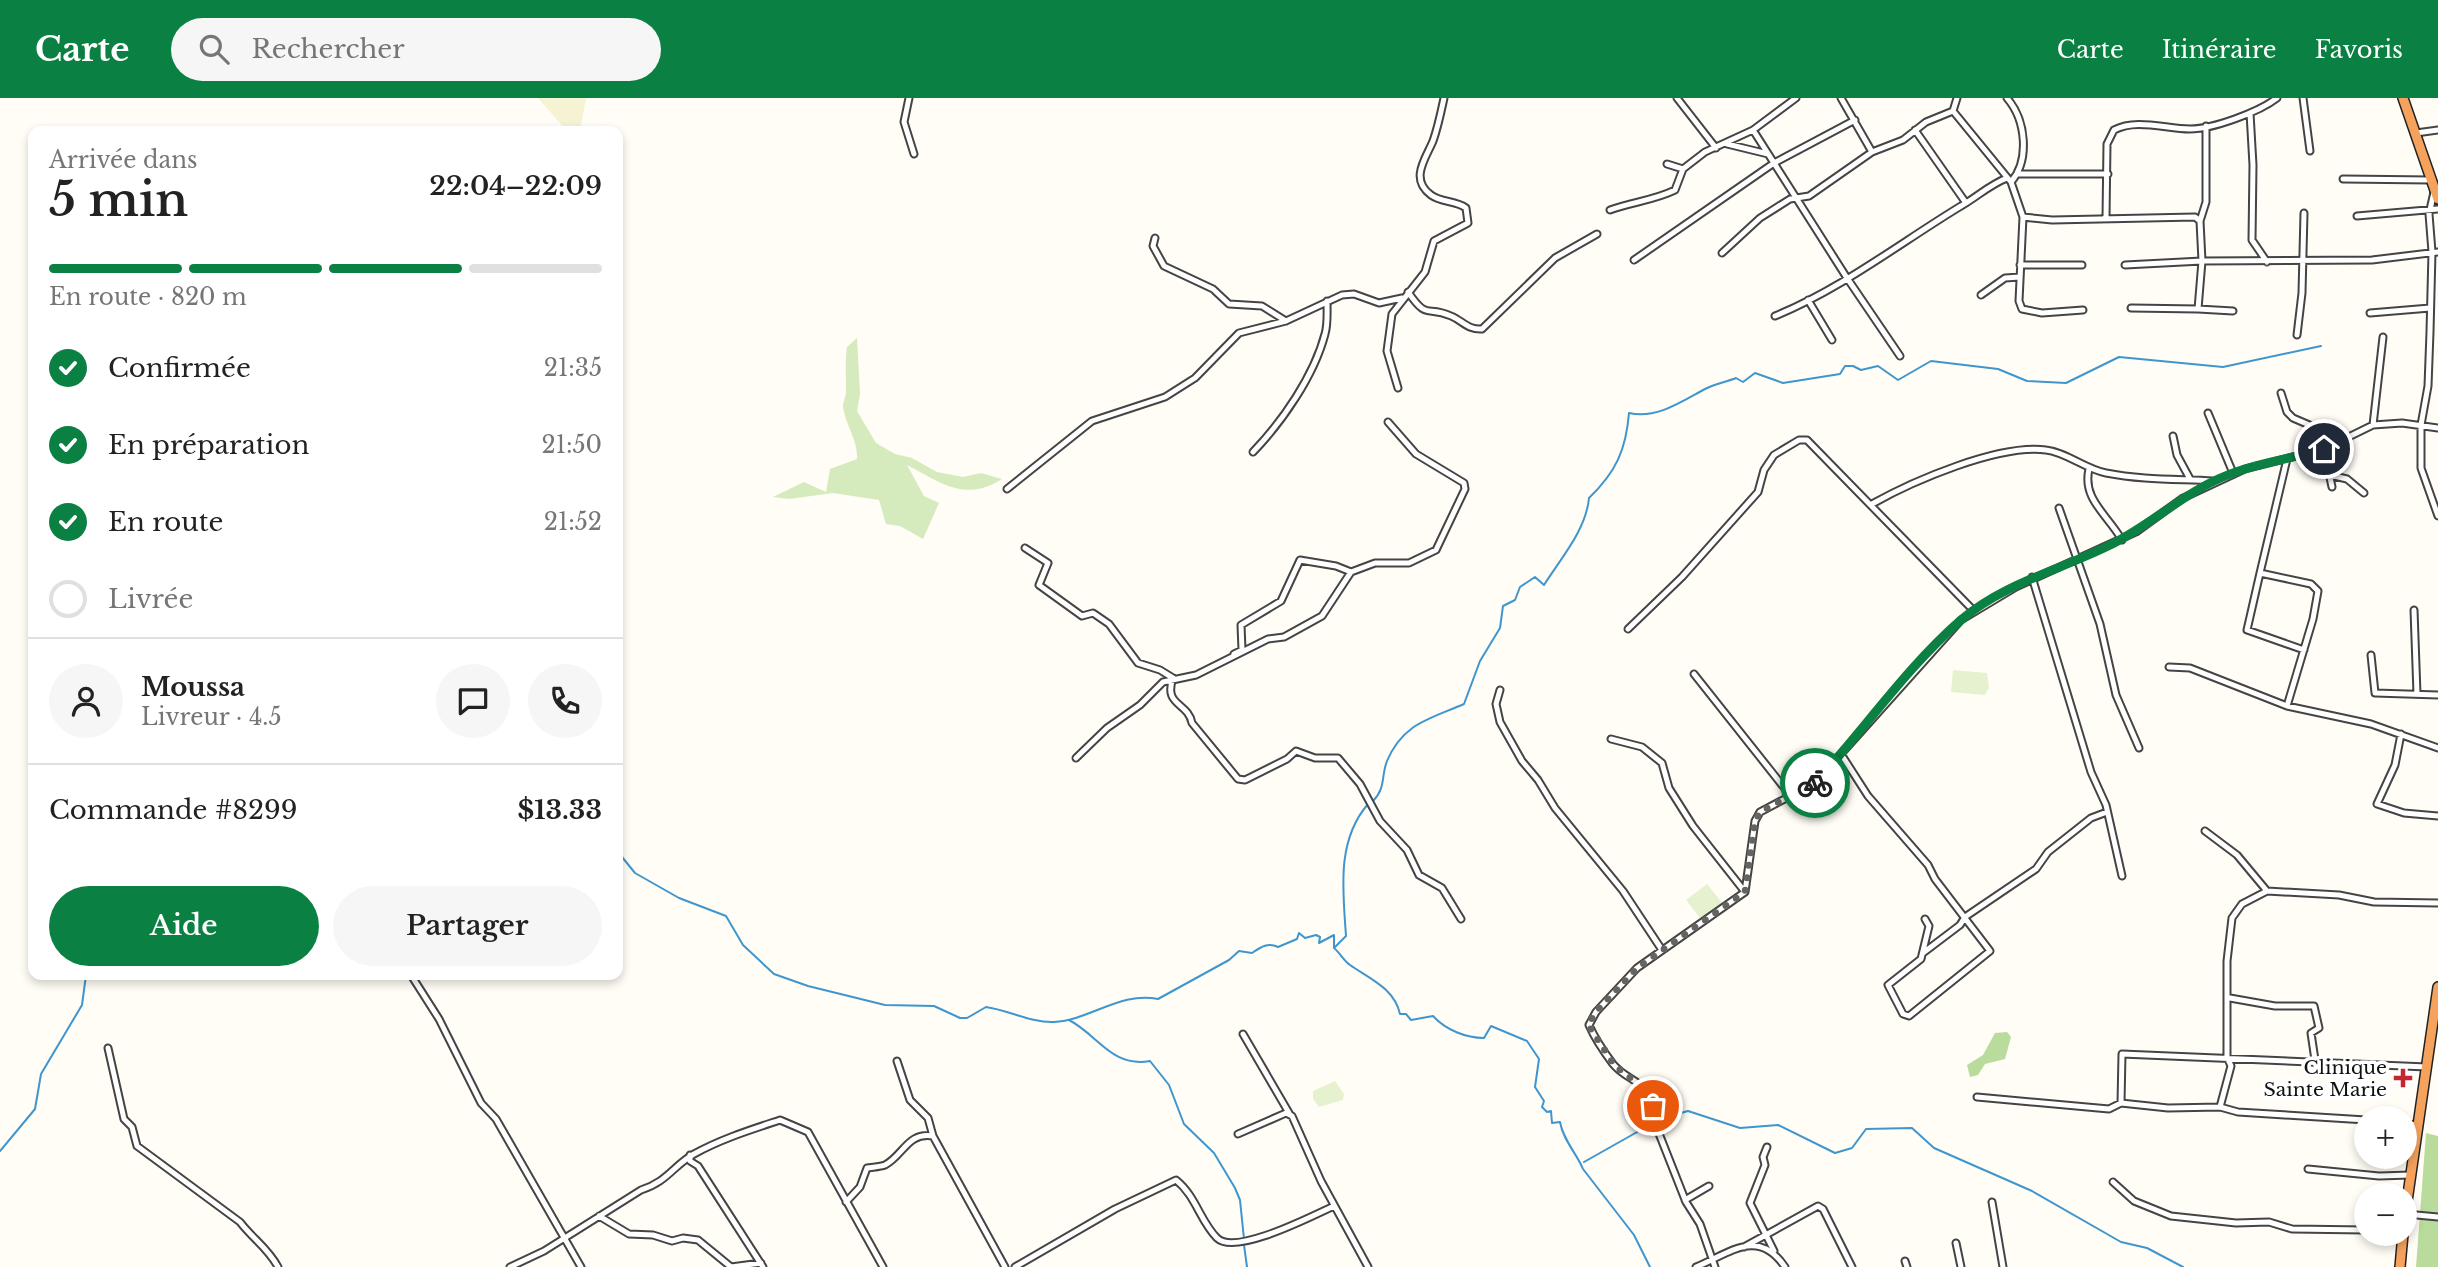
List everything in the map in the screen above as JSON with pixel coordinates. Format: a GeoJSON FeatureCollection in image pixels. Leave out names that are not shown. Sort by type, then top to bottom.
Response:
{"type":"FeatureCollection","features":[{"type":"Feature","properties":{"kind":"highway"},"geometry":{"type":"LineString","coordinates":[[2403,98],[2435,189]]}},
{"type":"Feature","properties":{"kind":"highway"},"geometry":{"type":"LineString","coordinates":[[2409,1183],[2438,987]]}},
{"type":"Feature","properties":{"kind":"highway"},"geometry":{"type":"LineString","coordinates":[[2400,1267],[2402,1246]]}},
{"type":"Feature","properties":{"kind":"street"},"geometry":{"type":"LineString","coordinates":[[909,98],[904,122],[914,154]]}},
{"type":"Feature","properties":{"kind":"street"},"geometry":{"type":"LineString","coordinates":[[1398,388],[1387,351],[1392,314],[1425,272],[1434,241],[1468,223],[1466,208],[1456,201],[1439,199],[1429,194],[1422,184],[1422,157],[1432,144],[1444,98]]}},
{"type":"Feature","properties":{"kind":"street"},"geometry":{"type":"LineString","coordinates":[[1677,98],[1716,148]]}},
{"type":"Feature","properties":{"kind":"street"},"geometry":{"type":"LineString","coordinates":[[1610,210],[1643,199],[1659,198],[1675,190],[1684,169],[1716,148],[1753,130],[1796,98]]}},
{"type":"Feature","properties":{"kind":"street"},"geometry":{"type":"LineString","coordinates":[[1841,98],[1872,152]]}},
{"type":"Feature","properties":{"kind":"street"},"geometry":{"type":"LineString","coordinates":[[1953,111],[1957,98]]}},
{"type":"Feature","properties":{"kind":"street"},"geometry":{"type":"LineString","coordinates":[[2007,98],[2018,112],[2024,133],[2018,174]]}},
{"type":"Feature","properties":{"kind":"street"},"geometry":{"type":"LineString","coordinates":[[2106,218],[2106,144],[2113,130],[2137,125],[2194,130],[2250,113],[2277,98]]}},
{"type":"Feature","properties":{"kind":"street"},"geometry":{"type":"LineString","coordinates":[[2303,98],[2309,151]]}},
{"type":"Feature","properties":{"kind":"street"},"geometry":{"type":"LineString","coordinates":[[1722,253],[1760,218],[1796,198],[1809,196],[1872,152],[1903,139],[1936,117],[1953,111]]}},
{"type":"Feature","properties":{"kind":"street"},"geometry":{"type":"LineString","coordinates":[[1953,111],[2009,180],[2023,217],[2019,301],[2022,309],[2042,313],[2083,310]]}},
{"type":"Feature","properties":{"kind":"street"},"geometry":{"type":"LineString","coordinates":[[2250,113],[2253,166],[2252,240],[2267,262]]}},
{"type":"Feature","properties":{"kind":"street"},"geometry":{"type":"LineString","coordinates":[[1634,260],[1774,163],[1855,120]]}},
{"type":"Feature","properties":{"kind":"street"},"geometry":{"type":"LineString","coordinates":[[2198,309],[2202,261],[2200,221],[2206,202],[2206,126]]}},
{"type":"Feature","properties":{"kind":"street"},"geometry":{"type":"LineString","coordinates":[[1753,130],[1900,356]]}},
{"type":"Feature","properties":{"kind":"street"},"geometry":{"type":"LineString","coordinates":[[1915,130],[1966,203]]}},
{"type":"Feature","properties":{"kind":"street"},"geometry":{"type":"LineString","coordinates":[[2417,134],[2438,130]]}},
{"type":"Feature","properties":{"kind":"street"},"geometry":{"type":"LineString","coordinates":[[1726,144],[1768,154]]}},
{"type":"Feature","properties":{"kind":"street"},"geometry":{"type":"LineString","coordinates":[[1667,164],[1684,169]]}},
{"type":"Feature","properties":{"kind":"street"},"geometry":{"type":"LineString","coordinates":[[1775,316],[1847,278],[1981,191],[2018,174],[2108,174]]}},
{"type":"Feature","properties":{"kind":"street"},"geometry":{"type":"LineString","coordinates":[[2343,179],[2435,189],[2429,210],[2435,252],[2430,307],[2428,386],[2421,425],[2421,468],[2438,516]]}},
{"type":"Feature","properties":{"kind":"street"},"geometry":{"type":"LineString","coordinates":[[2357,216],[2438,209]]}},
{"type":"Feature","properties":{"kind":"street"},"geometry":{"type":"LineString","coordinates":[[2297,335],[2304,259],[2304,212]]}},
{"type":"Feature","properties":{"kind":"street"},"geometry":{"type":"LineString","coordinates":[[2023,217],[2177,215],[2195,217],[2200,221]]}},
{"type":"Feature","properties":{"kind":"street"},"geometry":{"type":"LineString","coordinates":[[1408,292],[1418,307],[1427,313],[1453,316],[1465,326],[1478,330],[1485,327],[1523,286],[1555,258],[1597,234]]}},
{"type":"Feature","properties":{"kind":"street"},"geometry":{"type":"LineString","coordinates":[[1155,238],[1153,246],[1164,266],[1213,289],[1229,304],[1262,306],[1286,321]]}},
{"type":"Feature","properties":{"kind":"street"},"geometry":{"type":"LineString","coordinates":[[2125,265],[2202,261],[2372,260],[2435,252]]}},
{"type":"Feature","properties":{"kind":"street"},"geometry":{"type":"LineString","coordinates":[[2020,265],[2082,265]]}},
{"type":"Feature","properties":{"kind":"street"},"geometry":{"type":"LineString","coordinates":[[1981,295],[2005,278],[2020,277]]}},
{"type":"Feature","properties":{"kind":"street"},"geometry":{"type":"LineString","coordinates":[[1007,489],[1092,421],[1165,397],[1195,378],[1239,333],[1286,321],[1327,301],[1354,294],[1379,303],[1402,298]]}},
{"type":"Feature","properties":{"kind":"street"},"geometry":{"type":"LineString","coordinates":[[1808,300],[1832,340]]}},
{"type":"Feature","properties":{"kind":"street"},"geometry":{"type":"LineString","coordinates":[[1253,452],[1286,410],[1318,356],[1326,331],[1327,301]]}},
{"type":"Feature","properties":{"kind":"street"},"geometry":{"type":"LineString","coordinates":[[2370,313],[2430,307]]}},
{"type":"Feature","properties":{"kind":"street"},"geometry":{"type":"LineString","coordinates":[[2131,308],[2233,311]]}},
{"type":"Feature","properties":{"kind":"street"},"geometry":{"type":"LineString","coordinates":[[2430,332],[2438,331]]}},
{"type":"Feature","properties":{"kind":"street"},"geometry":{"type":"LineString","coordinates":[[2373,425],[2383,337]]}},
{"type":"Feature","properties":{"kind":"street"},"geometry":{"type":"LineString","coordinates":[[2281,393],[2287,412],[2294,418],[2342,439]]}},
{"type":"Feature","properties":{"kind":"street"},"geometry":{"type":"LineString","coordinates":[[2208,413],[2233,473]]}},
{"type":"Feature","properties":{"kind":"street"},"geometry":{"type":"LineString","coordinates":[[1234,654],[1256,648],[1269,639],[1284,637],[1322,616],[1351,572],[1375,563],[1409,563],[1436,550],[1465,489],[1464,483],[1416,454],[1388,422]]}},
{"type":"Feature","properties":{"kind":"street"},"geometry":{"type":"LineString","coordinates":[[1653,1115],[1653,1106],[1645,1089],[1615,1066],[1588,1025],[1596,1012],[1637,968],[1745,892],[1755,821],[1760,812],[1774,807],[1790,795],[1815,783],[1933,649],[1974,611],[2032,578],[2122,540],[2213,481],[2233,473],[2324,449],[2373,425],[2421,425],[2438,428]]}},
{"type":"Feature","properties":{"kind":"street"},"geometry":{"type":"LineString","coordinates":[[2173,436],[2177,455],[2190,480]]}},
{"type":"Feature","properties":{"kind":"street"},"geometry":{"type":"LineString","coordinates":[[1628,629],[1682,577],[1758,492],[1764,470],[1774,455],[1799,440],[1807,440],[1974,611]]}},
{"type":"Feature","properties":{"kind":"street"},"geometry":{"type":"LineString","coordinates":[[2324,449],[2332,487]]}},
{"type":"Feature","properties":{"kind":"street"},"geometry":{"type":"LineString","coordinates":[[1872,504],[1902,487],[1953,468],[2007,453],[2048,450],[2089,469],[2144,480],[2213,481]]}},
{"type":"Feature","properties":{"kind":"street"},"geometry":{"type":"LineString","coordinates":[[2287,459],[2247,631],[2304,650]]}},
{"type":"Feature","properties":{"kind":"street"},"geometry":{"type":"LineString","coordinates":[[2089,469],[2086,484],[2089,496],[2105,512],[2122,540]]}},
{"type":"Feature","properties":{"kind":"street"},"geometry":{"type":"LineString","coordinates":[[2330,475],[2347,479],[2364,493]]}},
{"type":"Feature","properties":{"kind":"street"},"geometry":{"type":"LineString","coordinates":[[2059,508],[2075,560],[2100,624],[2116,695],[2139,748]]}},
{"type":"Feature","properties":{"kind":"street"},"geometry":{"type":"LineString","coordinates":[[1025,548],[1048,563],[1039,585],[1082,616],[1093,613],[1109,624],[1138,663],[1160,670],[1173,678]]}},
{"type":"Feature","properties":{"kind":"street"},"geometry":{"type":"LineString","coordinates":[[1076,758],[1107,728],[1140,705],[1153,690],[1173,678],[1196,675],[1242,650],[1241,625],[1281,601],[1300,560],[1336,566],[1351,572]]}},
{"type":"Feature","properties":{"kind":"street"},"geometry":{"type":"LineString","coordinates":[[2260,573],[2316,587],[2317,604],[2287,706]]}},
{"type":"Feature","properties":{"kind":"street"},"geometry":{"type":"LineString","coordinates":[[2032,578],[2091,772],[2107,812],[2122,876]]}},
{"type":"Feature","properties":{"kind":"street"},"geometry":{"type":"LineString","coordinates":[[2414,610],[2417,694]]}},
{"type":"Feature","properties":{"kind":"street"},"geometry":{"type":"LineString","coordinates":[[2371,654],[2375,693],[2438,695]]}},
{"type":"Feature","properties":{"kind":"street"},"geometry":{"type":"LineString","coordinates":[[2169,667],[2190,668],[2287,706],[2401,734],[2438,748]]}},
{"type":"Feature","properties":{"kind":"street"},"geometry":{"type":"LineString","coordinates":[[1695,674],[1790,795]]}},
{"type":"Feature","properties":{"kind":"street"},"geometry":{"type":"LineString","coordinates":[[1173,678],[1170,689],[1172,698],[1190,715],[1192,723],[1238,779],[1245,780],[1287,759],[1296,751],[1314,758],[1338,758],[1360,784],[1380,821],[1406,850],[1419,875],[1442,888],[1461,919]]}},
{"type":"Feature","properties":{"kind":"street"},"geometry":{"type":"LineString","coordinates":[[1500,690],[1496,704],[1500,722],[1522,761],[1538,780],[1555,808],[1623,891],[1661,950]]}},
{"type":"Feature","properties":{"kind":"street"},"geometry":{"type":"LineString","coordinates":[[2401,734],[2395,765],[2377,804],[2404,813],[2438,816]]}},
{"type":"Feature","properties":{"kind":"street"},"geometry":{"type":"LineString","coordinates":[[1611,739],[1642,747],[1662,763],[1669,788],[1693,826],[1745,892]]}},
{"type":"Feature","properties":{"kind":"street"},"geometry":{"type":"LineString","coordinates":[[1841,754],[1868,796],[1928,865],[1965,917],[1990,951],[1909,1016],[1903,1014],[1888,985],[1911,970],[1923,953],[1961,925],[1965,917],[2036,869],[2048,852],[2091,818],[2107,812]]}},
{"type":"Feature","properties":{"kind":"street"},"geometry":{"type":"LineString","coordinates":[[2205,831],[2237,855],[2267,891]]}},
{"type":"Feature","properties":{"kind":"street"},"geometry":{"type":"LineString","coordinates":[[2220,1107],[2231,1066],[2227,1057],[2230,998],[2227,961],[2232,918],[2242,904],[2267,891],[2339,895],[2374,902],[2438,903]]}},
{"type":"Feature","properties":{"kind":"street"},"geometry":{"type":"LineString","coordinates":[[1923,953],[1929,926],[1925,919]]}},
{"type":"Feature","properties":{"kind":"street"},"geometry":{"type":"LineString","coordinates":[[414,980],[439,1019],[481,1103],[496,1119],[582,1267]]}},
{"type":"Feature","properties":{"kind":"street"},"geometry":{"type":"LineString","coordinates":[[2230,998],[2274,1006],[2314,1006],[2319,1028],[2311,1033],[2315,1060]]}},
{"type":"Feature","properties":{"kind":"street"},"geometry":{"type":"LineString","coordinates":[[1243,1034],[1289,1114],[1334,1206],[1368,1267]]}},
{"type":"Feature","properties":{"kind":"street"},"geometry":{"type":"LineString","coordinates":[[108,1048],[124,1119],[132,1127],[137,1146],[240,1222],[252,1238],[266,1246],[278,1267]]}},
{"type":"Feature","properties":{"kind":"street"},"geometry":{"type":"LineString","coordinates":[[2121,1103],[2122,1054],[2315,1060],[2427,1067]]}},
{"type":"Feature","properties":{"kind":"street"},"geometry":{"type":"LineString","coordinates":[[897,1061],[909,1100],[928,1118],[933,1136],[1005,1267]]}},
{"type":"Feature","properties":{"kind":"street"},"geometry":{"type":"LineString","coordinates":[[1977,1097],[2109,1110],[2121,1103],[2168,1108],[2220,1107],[2238,1112],[2354,1119]]}},
{"type":"Feature","properties":{"kind":"street"},"geometry":{"type":"LineString","coordinates":[[1238,1134],[1289,1114]]}},
{"type":"Feature","properties":{"kind":"street"},"geometry":{"type":"LineString","coordinates":[[510,1267],[641,1190],[653,1186],[676,1171],[690,1155],[726,1138],[779,1120],[793,1123],[808,1132],[883,1267]]}},
{"type":"Feature","properties":{"kind":"street"},"geometry":{"type":"LineString","coordinates":[[1649,1131],[1658,1131],[1685,1200],[1700,1224],[1714,1264]]}},
{"type":"Feature","properties":{"kind":"street"},"geometry":{"type":"LineString","coordinates":[[846,1202],[860,1187],[867,1168],[884,1165],[911,1139],[923,1135],[933,1136]]}},
{"type":"Feature","properties":{"kind":"street"},"geometry":{"type":"LineString","coordinates":[[1767,1147],[1763,1157],[1765,1165],[1750,1203],[1785,1267]]}},
{"type":"Feature","properties":{"kind":"street"},"geometry":{"type":"LineString","coordinates":[[598,1216],[629,1234],[653,1235],[672,1241],[683,1238],[698,1240],[731,1267],[762,1265],[698,1166],[690,1161],[690,1155]]}},
{"type":"Feature","properties":{"kind":"street"},"geometry":{"type":"LineString","coordinates":[[2308,1169],[2379,1176],[2410,1175]]}},
{"type":"Feature","properties":{"kind":"street"},"geometry":{"type":"LineString","coordinates":[[1015,1267],[1139,1195],[1176,1180],[1190,1191],[1217,1239],[1233,1245],[1334,1206]]}},
{"type":"Feature","properties":{"kind":"street"},"geometry":{"type":"LineString","coordinates":[[2113,1182],[2134,1201],[2171,1216],[2236,1223],[2269,1222],[2292,1228],[2354,1230]]}},
{"type":"Feature","properties":{"kind":"street"},"geometry":{"type":"LineString","coordinates":[[1685,1200],[1709,1186]]}},
{"type":"Feature","properties":{"kind":"street"},"geometry":{"type":"LineString","coordinates":[[1992,1202],[2003,1267]]}},
{"type":"Feature","properties":{"kind":"street"},"geometry":{"type":"LineString","coordinates":[[1744,1247],[1818,1206],[1823,1209],[1853,1267]]}},
{"type":"Feature","properties":{"kind":"street"},"geometry":{"type":"LineString","coordinates":[[2417,1218],[2438,1217]]}},
{"type":"Feature","properties":{"kind":"street"},"geometry":{"type":"LineString","coordinates":[[1956,1243],[1961,1267]]}},
{"type":"Feature","properties":{"kind":"street"},"geometry":{"type":"LineString","coordinates":[[1696,1267],[1714,1264],[1726,1251],[1744,1247],[1761,1245],[1774,1251]]}},
{"type":"Feature","properties":{"kind":"shaded area"},"geometry":{"type":"Polygon","coordinates":[[[538,98],[586,98],[581,126],[563,126],[538,98]]]}},
{"type":"Feature","properties":{"kind":"green space"},"geometry":{"type":"Polygon","coordinates":[[[857,338],[860,394],[857,411],[876,443],[937,472],[963,477],[981,473],[1002,479],[989,486],[964,490],[942,483],[907,465],[924,496],[939,503],[923,539],[900,526],[886,524],[879,500],[833,493],[789,499],[773,497],[804,482],[826,492],[830,469],[857,459],[856,446],[843,407],[847,347],[857,338]]]}},
{"type":"Feature","properties":{"kind":"green space"},"geometry":{"type":"Polygon","coordinates":[[[1953,670],[1987,673],[1989,688],[1985,695],[1951,692],[1953,670]]]}},
{"type":"Feature","properties":{"kind":"green space"},"geometry":{"type":"Polygon","coordinates":[[[1707,884],[1723,904],[1700,918],[1686,900],[1707,884]]]}},
{"type":"Feature","properties":{"kind":"green space"},"geometry":{"type":"Polygon","coordinates":[[[2007,1032],[2011,1037],[2005,1059],[1985,1064],[1978,1075],[1970,1077],[1967,1065],[1983,1055],[1995,1033],[2007,1032]]]}},
{"type":"Feature","properties":{"kind":"green space"},"geometry":{"type":"Polygon","coordinates":[[[1335,1081],[1344,1094],[1343,1100],[1319,1107],[1313,1099],[1313,1091],[1335,1081]]]}},
{"type":"Feature","properties":{"kind":"green space"},"geometry":{"type":"Polygon","coordinates":[[[2426,1133],[2438,1136],[2438,1267],[2416,1267],[2426,1133]]]}},
{"type":"Feature","properties":{"kind":"waterway"},"geometry":{"type":"LineString","coordinates":[[1373,801],[1382,787],[1387,761],[1401,738],[1419,724],[1464,704],[1480,661],[1500,628],[1503,606],[1515,600],[1520,587],[1535,577],[1544,585],[1565,554],[1583,521],[1589,498],[1618,460],[1629,413],[1649,414],[1659,411],[1709,387],[1736,378],[1743,382],[1755,373],[1783,383],[1840,374],[1845,366],[1861,370],[1878,366],[1898,380],[1931,361],[1998,369],[2027,381],[2066,383],[2119,357],[2223,367],[2321,346]]}},
{"type":"Feature","properties":{"kind":"waterway"},"geometry":{"type":"LineString","coordinates":[[1334,948],[1346,936],[1343,884],[1346,850],[1358,818],[1368,804]]}},
{"type":"Feature","properties":{"kind":"waterway"},"geometry":{"type":"LineString","coordinates":[[623,858],[635,873],[679,898],[726,916],[743,945],[774,974],[808,986],[885,1005],[934,1006],[960,1018],[967,1018],[986,1007],[1037,1020],[1067,1020],[1118,1002],[1158,999],[1229,960],[1239,951],[1252,953],[1268,945],[1278,947],[1297,939],[1299,933],[1305,938],[1316,935],[1320,937],[1319,943],[1334,935],[1334,948],[1348,963],[1387,991],[1400,1014],[1406,1014],[1411,1020],[1433,1016],[1450,1029],[1470,1037],[1484,1038],[1491,1026],[1527,1041],[1539,1059],[1535,1087],[1544,1101],[1542,1107],[1547,1112],[1551,1111],[1552,1123],[1560,1122],[1564,1135],[1583,1169],[1634,1235],[1650,1267]]}},
{"type":"Feature","properties":{"kind":"waterway"},"geometry":{"type":"LineString","coordinates":[[0,1151],[35,1109],[41,1074],[82,1005],[85,980]]}},
{"type":"Feature","properties":{"kind":"waterway"},"geometry":{"type":"LineString","coordinates":[[1069,1020],[1115,1055],[1125,1060],[1150,1061],[1169,1085],[1184,1124],[1214,1153],[1235,1188],[1240,1200],[1244,1239]]}},
{"type":"Feature","properties":{"kind":"waterway"},"geometry":{"type":"LineString","coordinates":[[1584,1162],[1662,1118],[1688,1111],[1740,1128],[1778,1125],[1835,1153],[1852,1148],[1866,1129],[1912,1128],[1934,1148],[2032,1191],[2121,1242],[2147,1248],[2183,1267]]}},
{"type":"Feature","properties":{"kind":"waterway"},"geometry":{"type":"LineString","coordinates":[[1244,1245],[1247,1267]]}},
{"type":"Feature","properties":{"kind":"way so far"},"geometry":{"type":"LineString","coordinates":[[1653,1106],[1645,1089],[1615,1066],[1588,1025],[1596,1012],[1609,1002],[1637,968],[1745,892],[1755,821],[1760,812],[1774,807],[1790,795],[1815,783]]}},
{"type":"Feature","properties":{"kind":"place","name":"Clinique Sainte Marie"},"geometry":{"type":"Point","coordinates":[2403,1078]}},
{"type":"Feature","properties":{"kind":"route"},"geometry":{"type":"LineString","coordinates":[[1815,783],[1911,673],[1961,620],[1974,611],[2032,578],[2136,533],[2183,498],[2213,481],[2245,469],[2324,449]]}}]}
